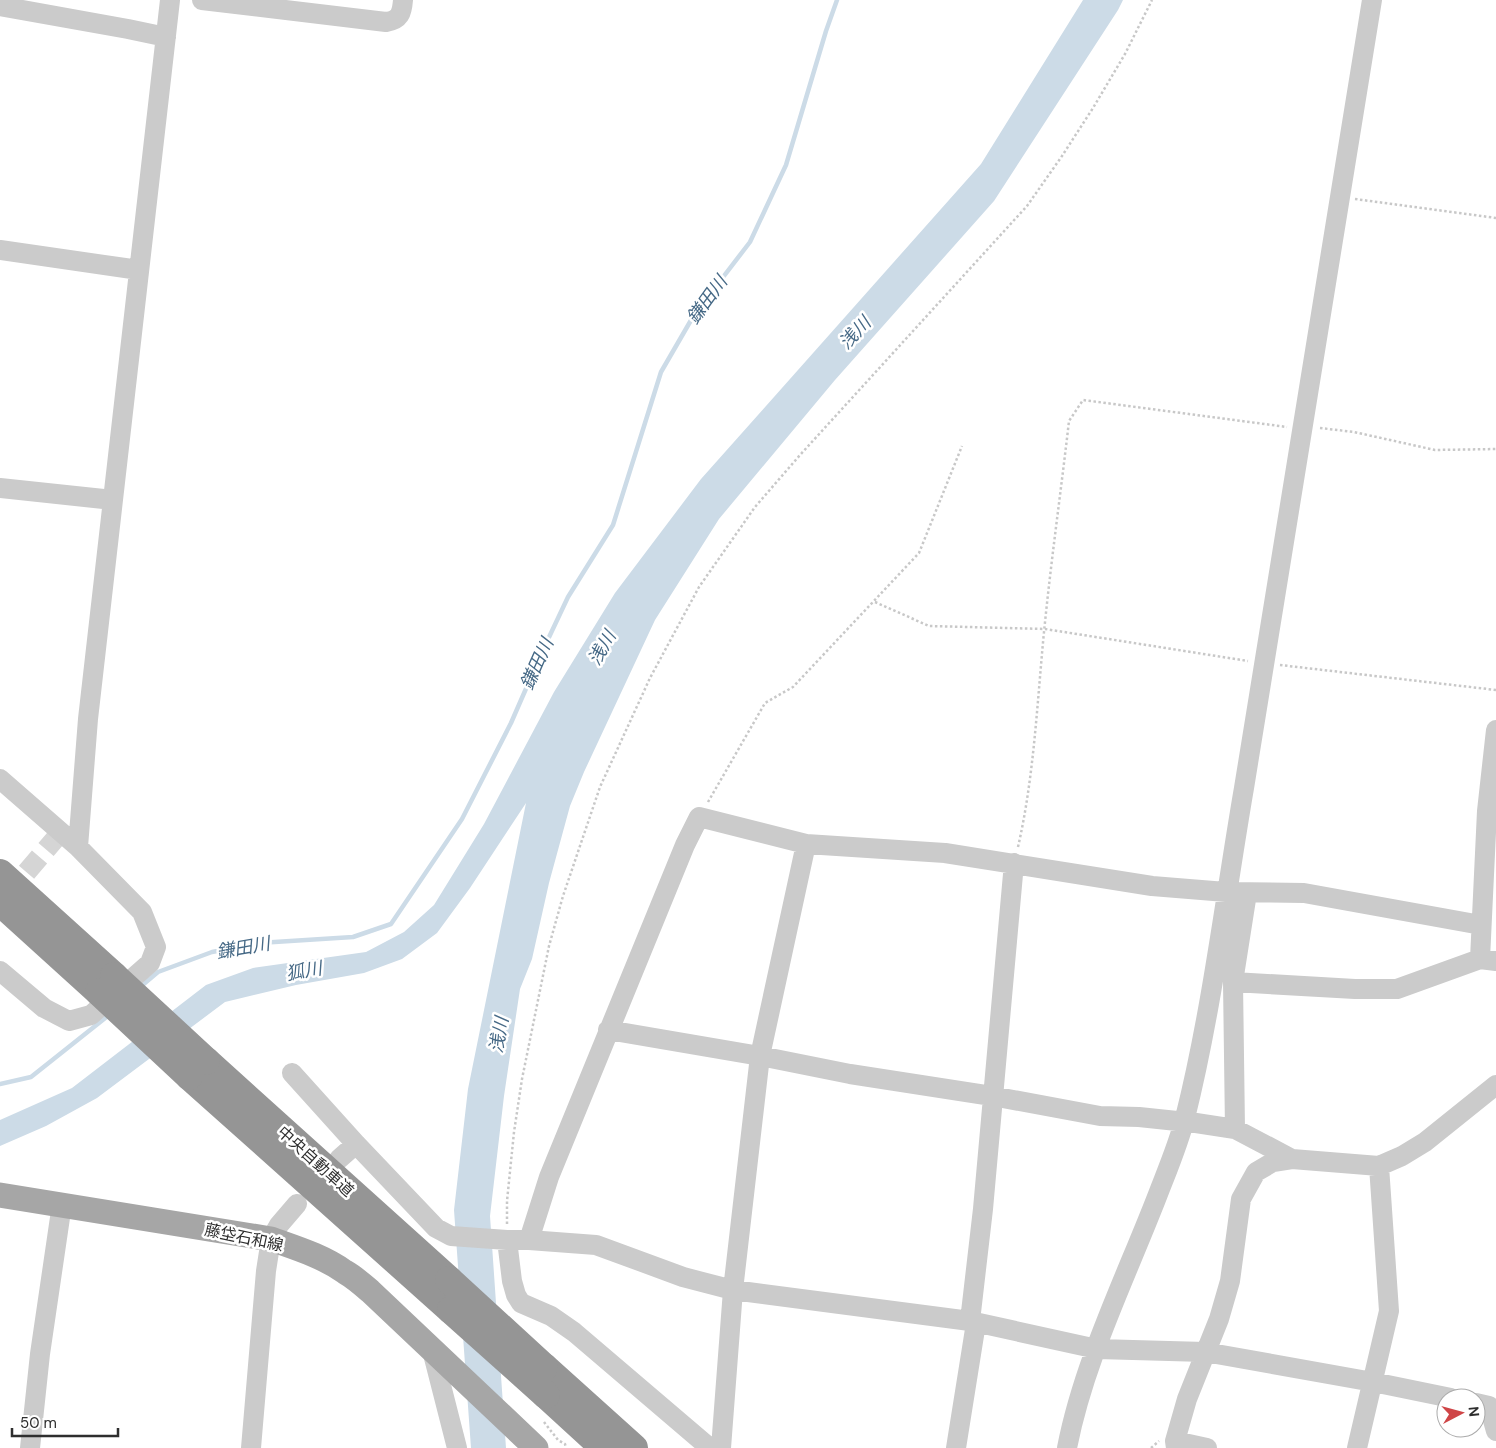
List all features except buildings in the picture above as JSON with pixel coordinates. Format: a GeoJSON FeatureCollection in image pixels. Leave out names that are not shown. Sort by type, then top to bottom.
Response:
{"type":"FeatureCollection","features":[{"type":"Feature","properties":{"kind":"highway","name":"中央自動車道"},"geometry":{"type":"LineString","coordinates":[[0,873],[106,984],[451,1310],[604,1448]]}},
{"type":"Feature","properties":{"kind":"highway","name":"中央自動車道"},"geometry":{"type":"LineString","coordinates":[[0,902],[106,984]]}},
{"type":"Feature","properties":{"kind":"highway","name":"中央自動車道"},"geometry":{"type":"LineString","coordinates":[[198,1069],[449,1280],[634,1448]]}},
{"type":"Feature","properties":{"kind":"main road","name":"藤垈石和線"},"geometry":{"type":"LineString","coordinates":[[0,1195],[271,1240],[310,1253],[345,1271],[388,1307],[533,1446]]}},
{"type":"Feature","properties":{"kind":"street"},"geometry":{"type":"LineString","coordinates":[[78,847],[88,719],[170,0]]}},
{"type":"Feature","properties":{"kind":"street"},"geometry":{"type":"LineString","coordinates":[[202,0],[386,22],[396,20],[402,13],[403,0]]}},
{"type":"Feature","properties":{"kind":"street"},"geometry":{"type":"LineString","coordinates":[[1067,1448],[1073,1417],[1184,1121],[1204,1033],[1265,664],[1338,196],[1372,0]]}},
{"type":"Feature","properties":{"kind":"street"},"geometry":{"type":"LineString","coordinates":[[0,6],[166,37]]}},
{"type":"Feature","properties":{"kind":"street"},"geometry":{"type":"LineString","coordinates":[[0,250],[139,270]]}},
{"type":"Feature","properties":{"kind":"street"},"geometry":{"type":"LineString","coordinates":[[0,488],[113,500]]}},
{"type":"Feature","properties":{"kind":"street"},"geometry":{"type":"LineString","coordinates":[[1233,982],[1356,989],[1398,989],[1488,960],[1481,925],[1487,811],[1496,730]]}},
{"type":"Feature","properties":{"kind":"street"},"geometry":{"type":"LineString","coordinates":[[0,779],[78,847],[142,912],[156,947],[150,963],[91,1015],[69,1022],[44,1008],[0,971]]}},
{"type":"Feature","properties":{"kind":"street"},"geometry":{"type":"LineString","coordinates":[[530,1240],[549,1177],[685,845],[699,817],[806,844],[945,853],[1152,886],[1246,893],[1304,893],[1481,925]]}},
{"type":"Feature","properties":{"kind":"street"},"geometry":{"type":"LineString","coordinates":[[721,1448],[733,1290],[760,1056],[806,844]]}},
{"type":"Feature","properties":{"kind":"street"},"geometry":{"type":"LineString","coordinates":[[956,1448],[973,1322],[1014,863]]}},
{"type":"Feature","properties":{"kind":"street"},"geometry":{"type":"LineString","coordinates":[[1235,1129],[1233,982],[1246,893]]}},
{"type":"Feature","properties":{"kind":"street"},"geometry":{"type":"LineString","coordinates":[[608,1030],[760,1056],[850,1074],[992,1096],[1100,1116],[1184,1121],[1235,1129],[1292,1159]]}},
{"type":"Feature","properties":{"kind":"street"},"geometry":{"type":"LineString","coordinates":[[292,1073],[436,1228],[451,1236],[596,1245],[684,1277],[733,1290],[973,1322],[1097,1350],[1205,1352],[1436,1395]]}},
{"type":"Feature","properties":{"kind":"street"},"geometry":{"type":"LineString","coordinates":[[1206,1448],[1175,1445],[1187,1399],[1219,1319],[1230,1280],[1241,1199],[1256,1172],[1273,1162],[1292,1159],[1379,1166],[1402,1156],[1425,1142],[1495,1087]]}},
{"type":"Feature","properties":{"kind":"street"},"geometry":{"type":"LineString","coordinates":[[339,1159],[356,1144]]}},
{"type":"Feature","properties":{"kind":"street"},"geometry":{"type":"LineString","coordinates":[[1358,1448],[1389,1311],[1379,1166]]}},
{"type":"Feature","properties":{"kind":"street"},"geometry":{"type":"LineString","coordinates":[[30,1448],[40,1354],[62,1204]]}},
{"type":"Feature","properties":{"kind":"street"},"geometry":{"type":"LineString","coordinates":[[250,1448],[266,1271],[271,1240],[279,1225],[297,1204]]}},
{"type":"Feature","properties":{"kind":"street"},"geometry":{"type":"LineString","coordinates":[[502,1240],[516,1295],[521,1303],[552,1316],[574,1332],[710,1448]]}},
{"type":"Feature","properties":{"kind":"street"},"geometry":{"type":"LineString","coordinates":[[432,1350],[457,1448]]}},
{"type":"Feature","properties":{"kind":"street"},"geometry":{"type":"LineString","coordinates":[[1486,1405],[1489,1406],[1496,1431]]}},
{"type":"Feature","properties":{"kind":"street"},"geometry":{"type":"LineString","coordinates":[[1495,1448],[1496,1443]]}},
{"type":"Feature","properties":{"kind":"path"},"geometry":{"type":"LineString","coordinates":[[502,1240],[522,1078],[549,946],[600,788],[650,678],[699,586],[756,508],[800,455],[1027,206],[1093,108],[1125,54],[1152,0]]}},
{"type":"Feature","properties":{"kind":"path"},"geometry":{"type":"LineString","coordinates":[[1338,196],[1496,218]]}},
{"type":"Feature","properties":{"kind":"path"},"geometry":{"type":"LineString","coordinates":[[1014,863],[1025,818],[1069,421],[1083,400],[1302,429],[1316,428],[1354,432],[1435,450],[1496,449]]}},
{"type":"Feature","properties":{"kind":"path"},"geometry":{"type":"LineString","coordinates":[[699,817],[765,703],[793,687],[875,602],[919,553],[962,446]]}},
{"type":"Feature","properties":{"kind":"path"},"geometry":{"type":"LineString","coordinates":[[875,602],[929,626],[1045,629],[1265,664],[1496,690]]}},
{"type":"Feature","properties":{"kind":"water"},"geometry":{"type":"Polygon","coordinates":[[[1083,0],[1123,0],[994,201],[835,380],[719,519],[655,620],[570,806],[549,883],[532,959],[520,989],[504,1096],[490,1216],[506,1448],[471,1448],[454,1210],[468,1089],[526,803],[470,888],[437,933],[402,959],[364,973],[296,985],[225,1002],[97,1098],[46,1126],[0,1146],[0,1120],[72,1088],[206,985],[253,968],[366,952],[404,932],[434,905],[484,824],[554,692],[615,593],[701,479],[981,164],[1083,0]]]}},
{"type":"Feature","properties":{"kind":"waterway","name":"鎌田川"},"geometry":{"type":"LineString","coordinates":[[139,988],[158,972],[212,952],[259,943],[353,937],[391,924],[462,819],[511,723],[568,597],[613,525],[661,372],[694,315],[750,242],[786,165],[837,0]]}},
{"type":"Feature","properties":{"kind":"waterway","name":"鎌田川"},"geometry":{"type":"LineString","coordinates":[[0,1084],[31,1077],[109,1015]]}},
{"type":"Feature","properties":{"kind":"tunnel"},"geometry":{"type":"LineString","coordinates":[[7,895],[61,832]]}},
{"type":"Feature","properties":{"kind":"water label","name":"浅川"},"geometry":{"type":"Point","coordinates":[855,333]}},
{"type":"Feature","properties":{"kind":"water label","name":"浅川"},"geometry":{"type":"Point","coordinates":[602,648]}},
{"type":"Feature","properties":{"kind":"water label","name":"狐川"},"geometry":{"type":"Point","coordinates":[304,971]}},
{"type":"Feature","properties":{"kind":"water label","name":"浅川"},"geometry":{"type":"Point","coordinates":[499,1035]}}]}
